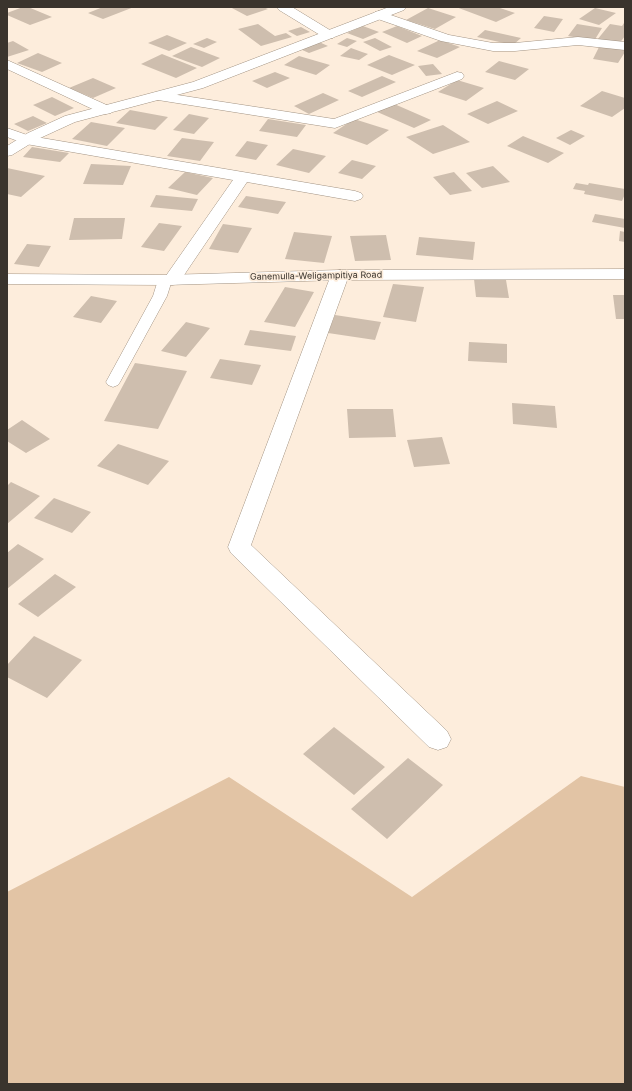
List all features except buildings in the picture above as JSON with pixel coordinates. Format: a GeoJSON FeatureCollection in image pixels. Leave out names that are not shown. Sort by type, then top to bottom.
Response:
{"type":"FeatureCollection","features":[{"type":"Feature","properties":{"kind":"street"},"geometry":{"type":"LineString","coordinates":[[283,7],[329,35]]}},
{"type":"Feature","properties":{"kind":"street"},"geometry":{"type":"LineString","coordinates":[[7,152],[26,140],[70,119],[198,85],[400,7]]}},
{"type":"Feature","properties":{"kind":"street"},"geometry":{"type":"LineString","coordinates":[[379,15],[446,38],[493,47],[515,47],[578,41],[625,46]]}},
{"type":"Feature","properties":{"kind":"street"},"geometry":{"type":"LineString","coordinates":[[7,64],[106,110]]}},
{"type":"Feature","properties":{"kind":"street"},"geometry":{"type":"LineString","coordinates":[[158,96],[335,124],[457,76]]}},
{"type":"Feature","properties":{"kind":"street"},"geometry":{"type":"LineString","coordinates":[[7,132],[26,140],[355,196]]}},
{"type":"Feature","properties":{"kind":"street"},"geometry":{"type":"LineString","coordinates":[[169,280],[242,177]]}},
{"type":"Feature","properties":{"kind":"street","name":"Ganemulla-Weligampitiya Road"},"geometry":{"type":"LineString","coordinates":[[7,279],[169,280],[340,275],[625,274]]}},
{"type":"Feature","properties":{"kind":"street"},"geometry":{"type":"LineString","coordinates":[[340,275],[239,547],[438,739]]}},
{"type":"Feature","properties":{"kind":"lane"},"geometry":{"type":"LineString","coordinates":[[113,382],[169,280]]}},
{"type":"Feature","properties":{"kind":"shaded area"},"geometry":{"type":"Polygon","coordinates":[[[581,776],[625,787],[625,1084],[7,1084],[7,892],[229,777],[412,897],[581,776]]]}}]}
